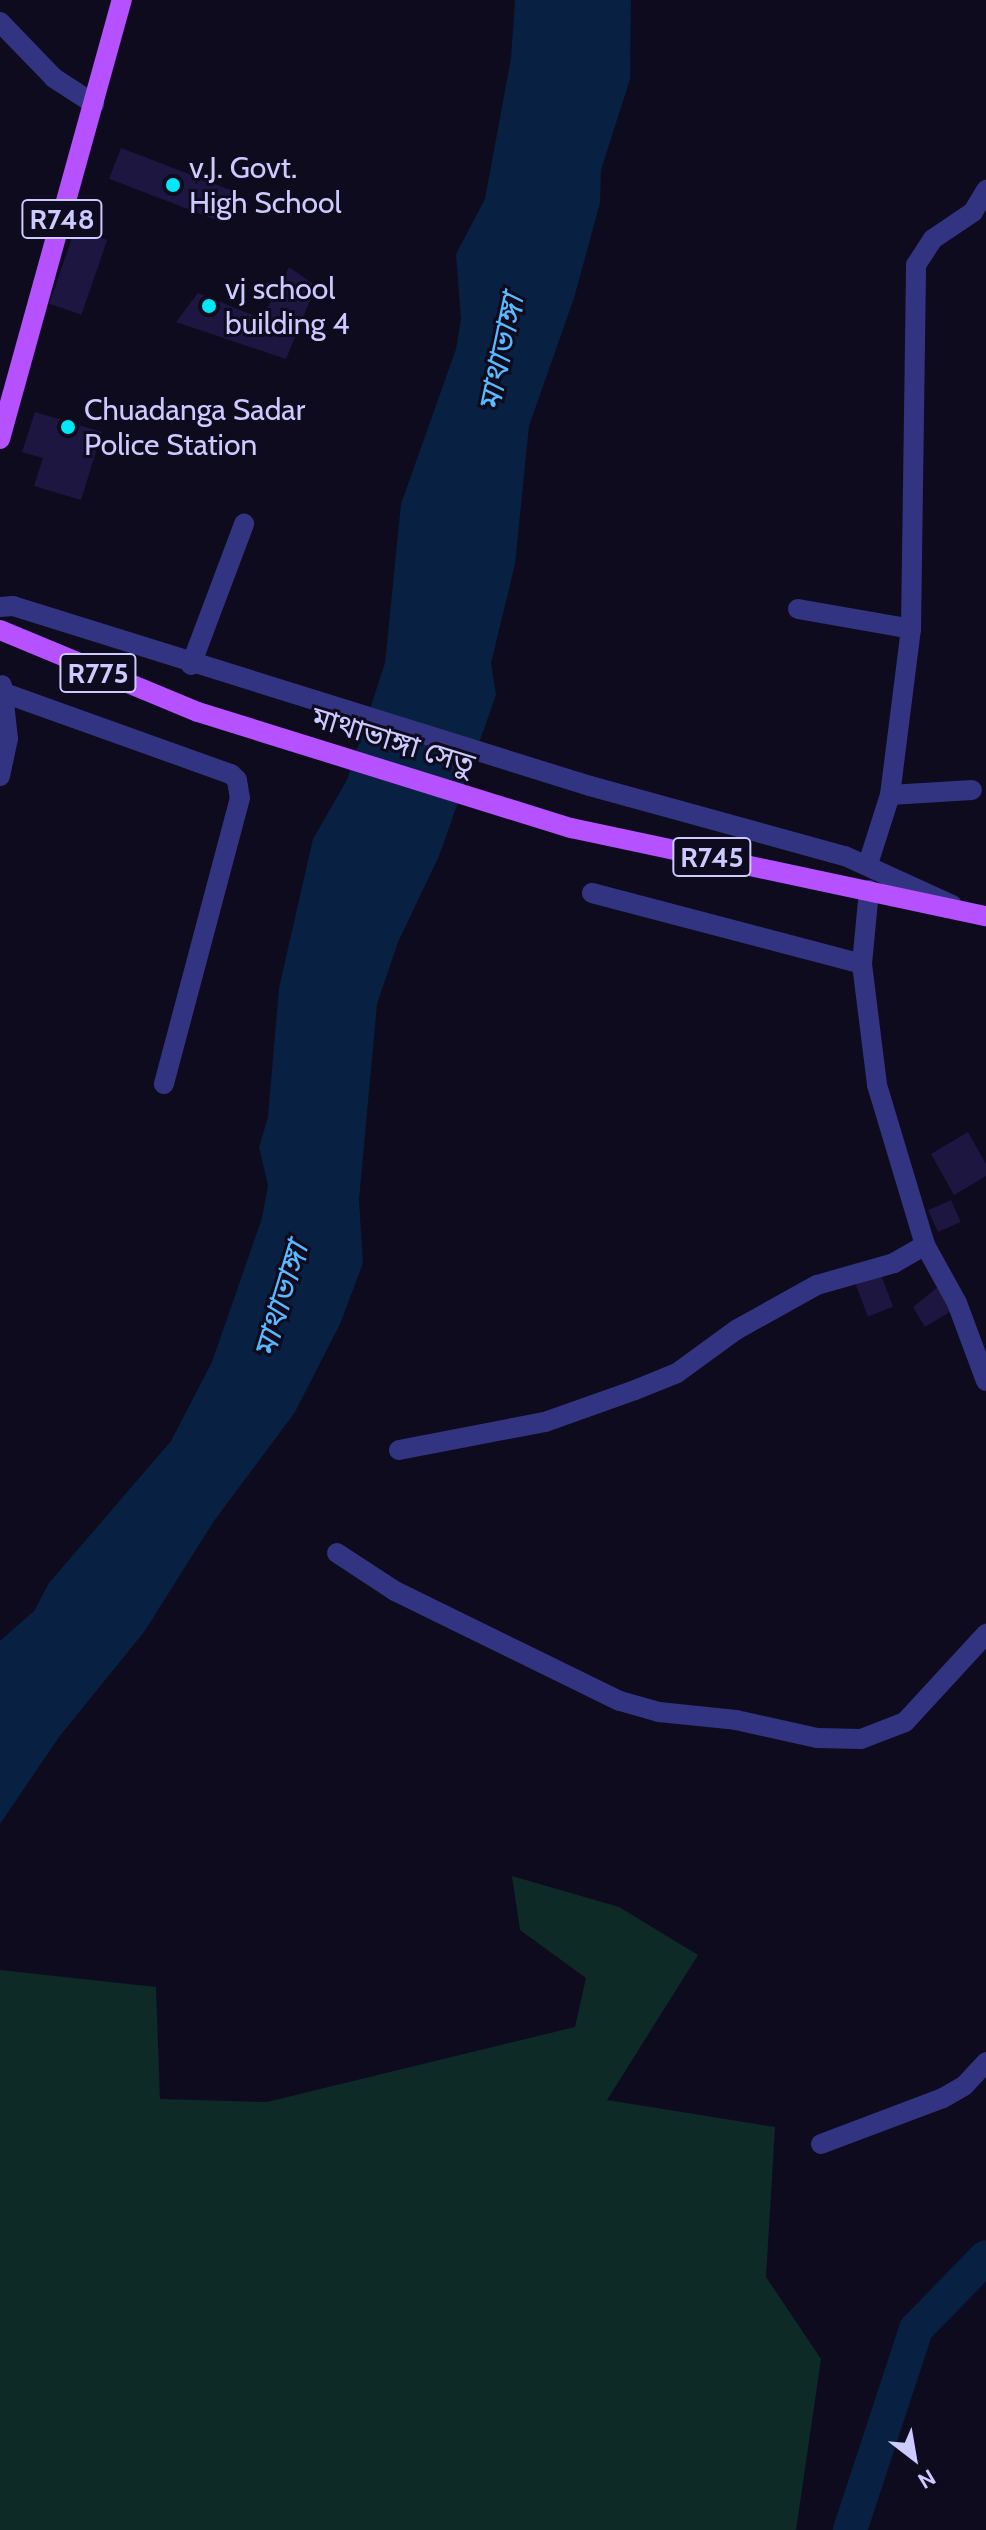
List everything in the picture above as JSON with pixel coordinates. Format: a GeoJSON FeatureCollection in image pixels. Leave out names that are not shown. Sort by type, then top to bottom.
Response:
{"type":"FeatureCollection","features":[{"type":"Feature","properties":{"kind":"main road","name":"R748"},"geometry":{"type":"LineString","coordinates":[[0,439],[122,0]]}},
{"type":"Feature","properties":{"kind":"main road","name":"মাথাভাঙ্গা সেতু"},"geometry":{"type":"LineString","coordinates":[[0,630],[198,712],[571,828]]}},
{"type":"Feature","properties":{"kind":"main road","name":"R745"},"geometry":{"type":"LineString","coordinates":[[571,828],[977,914]]}},
{"type":"Feature","properties":{"kind":"street"},"geometry":{"type":"LineString","coordinates":[[0,22],[54,78],[94,104]]}},
{"type":"Feature","properties":{"kind":"street"},"geometry":{"type":"LineString","coordinates":[[868,864],[890,795],[911,629],[916,265],[933,239],[973,212],[986,190]]}},
{"type":"Feature","properties":{"kind":"street"},"geometry":{"type":"LineString","coordinates":[[200,668],[244,524]]}},
{"type":"Feature","properties":{"kind":"street"},"geometry":{"type":"LineString","coordinates":[[0,607],[13,606],[200,668],[590,786],[868,864],[977,914]]}},
{"type":"Feature","properties":{"kind":"street"},"geometry":{"type":"LineString","coordinates":[[798,609],[911,629]]}},
{"type":"Feature","properties":{"kind":"street"},"geometry":{"type":"LineString","coordinates":[[0,776],[8,739],[3,688],[231,774],[237,780],[240,798],[164,1084]]}},
{"type":"Feature","properties":{"kind":"street"},"geometry":{"type":"LineString","coordinates":[[890,795],[972,790]]}},
{"type":"Feature","properties":{"kind":"street"},"geometry":{"type":"LineString","coordinates":[[869,890],[862,964],[877,1085],[925,1245],[957,1303],[986,1381]]}},
{"type":"Feature","properties":{"kind":"street"},"geometry":{"type":"LineString","coordinates":[[592,893],[862,964]]}},
{"type":"Feature","properties":{"kind":"street"},"geometry":{"type":"LineString","coordinates":[[399,1450],[545,1422],[635,1390],[677,1373],[736,1330],[817,1285],[894,1263],[925,1245]]}},
{"type":"Feature","properties":{"kind":"street"},"geometry":{"type":"LineString","coordinates":[[337,1553],[395,1591],[620,1701],[659,1712],[736,1720],[817,1738],[861,1739],[905,1722],[986,1634]]}},
{"type":"Feature","properties":{"kind":"street"},"geometry":{"type":"LineString","coordinates":[[821,2144],[943,2098],[964,2086],[986,2062]]}},
{"type":"Feature","properties":{"kind":"green space"},"geometry":{"type":"Polygon","coordinates":[[[512,1876],[619,1907],[698,1955],[607,2100],[775,2127],[766,2277],[821,2359],[796,2530],[0,2530],[0,1970],[156,1987],[160,2099],[267,2102],[575,2027],[586,1978],[520,1930],[512,1876]]]}},
{"type":"Feature","properties":{"kind":"water"},"geometry":{"type":"Polygon","coordinates":[[[515,0],[631,0],[630,79],[601,170],[600,203],[574,298],[529,426],[515,564],[491,663],[496,695],[439,856],[398,942],[377,1004],[359,1200],[363,1263],[340,1324],[295,1412],[214,1521],[144,1632],[59,1737],[0,1824],[0,1641],[34,1611],[49,1583],[171,1441],[212,1362],[262,1218],[268,1185],[259,1147],[268,1117],[279,988],[313,839],[347,780],[385,663],[401,504],[456,349],[461,319],[456,254],[485,199],[511,58],[515,0]]]}},
{"type":"Feature","properties":{"kind":"building","name":"v.J. Govt. High School"},"geometry":{"type":"Polygon","coordinates":[[[121,148],[236,192],[224,223],[109,179],[121,148]]]}},
{"type":"Feature","properties":{"kind":"building"},"geometry":{"type":"Polygon","coordinates":[[[75,229],[107,240],[81,315],[49,304],[75,229]]]}},
{"type":"Feature","properties":{"kind":"building","name":"vj school building 4"},"geometry":{"type":"Polygon","coordinates":[[[289,267],[316,286],[286,359],[176,322],[198,293],[262,319],[289,267]]]}},
{"type":"Feature","properties":{"kind":"building"},"geometry":{"type":"Polygon","coordinates":[[[35,412],[102,432],[81,500],[34,486],[43,458],[22,452],[35,412]]]}},
{"type":"Feature","properties":{"kind":"building"},"geometry":{"type":"Polygon","coordinates":[[[968,1132],[986,1164],[986,1176],[954,1195],[931,1154],[968,1132]]]}},
{"type":"Feature","properties":{"kind":"building"},"geometry":{"type":"Polygon","coordinates":[[[951,1200],[961,1222],[938,1232],[928,1210],[951,1200]]]}},
{"type":"Feature","properties":{"kind":"building"},"geometry":{"type":"Polygon","coordinates":[[[881,1275],[893,1307],[868,1316],[856,1285],[881,1275]]]}},
{"type":"Feature","properties":{"kind":"building"},"geometry":{"type":"Polygon","coordinates":[[[939,1286],[953,1310],[925,1327],[913,1307],[939,1286]]]}},
{"type":"Feature","properties":{"kind":"waterway","name":"মাথাভাঙ্গা"},"geometry":{"type":"LineString","coordinates":[[850,2530],[916,2329],[986,2257]]}},
{"type":"Feature","properties":{"kind":"place","name":"v.J. Govt. High School"},"geometry":{"type":"Point","coordinates":[173,185]}},
{"type":"Feature","properties":{"kind":"place","name":"vj school building 4"},"geometry":{"type":"Point","coordinates":[209,306]}},
{"type":"Feature","properties":{"kind":"place","name":"Chuadanga Sadar Police Station"},"geometry":{"type":"Point","coordinates":[68,427]}}]}
